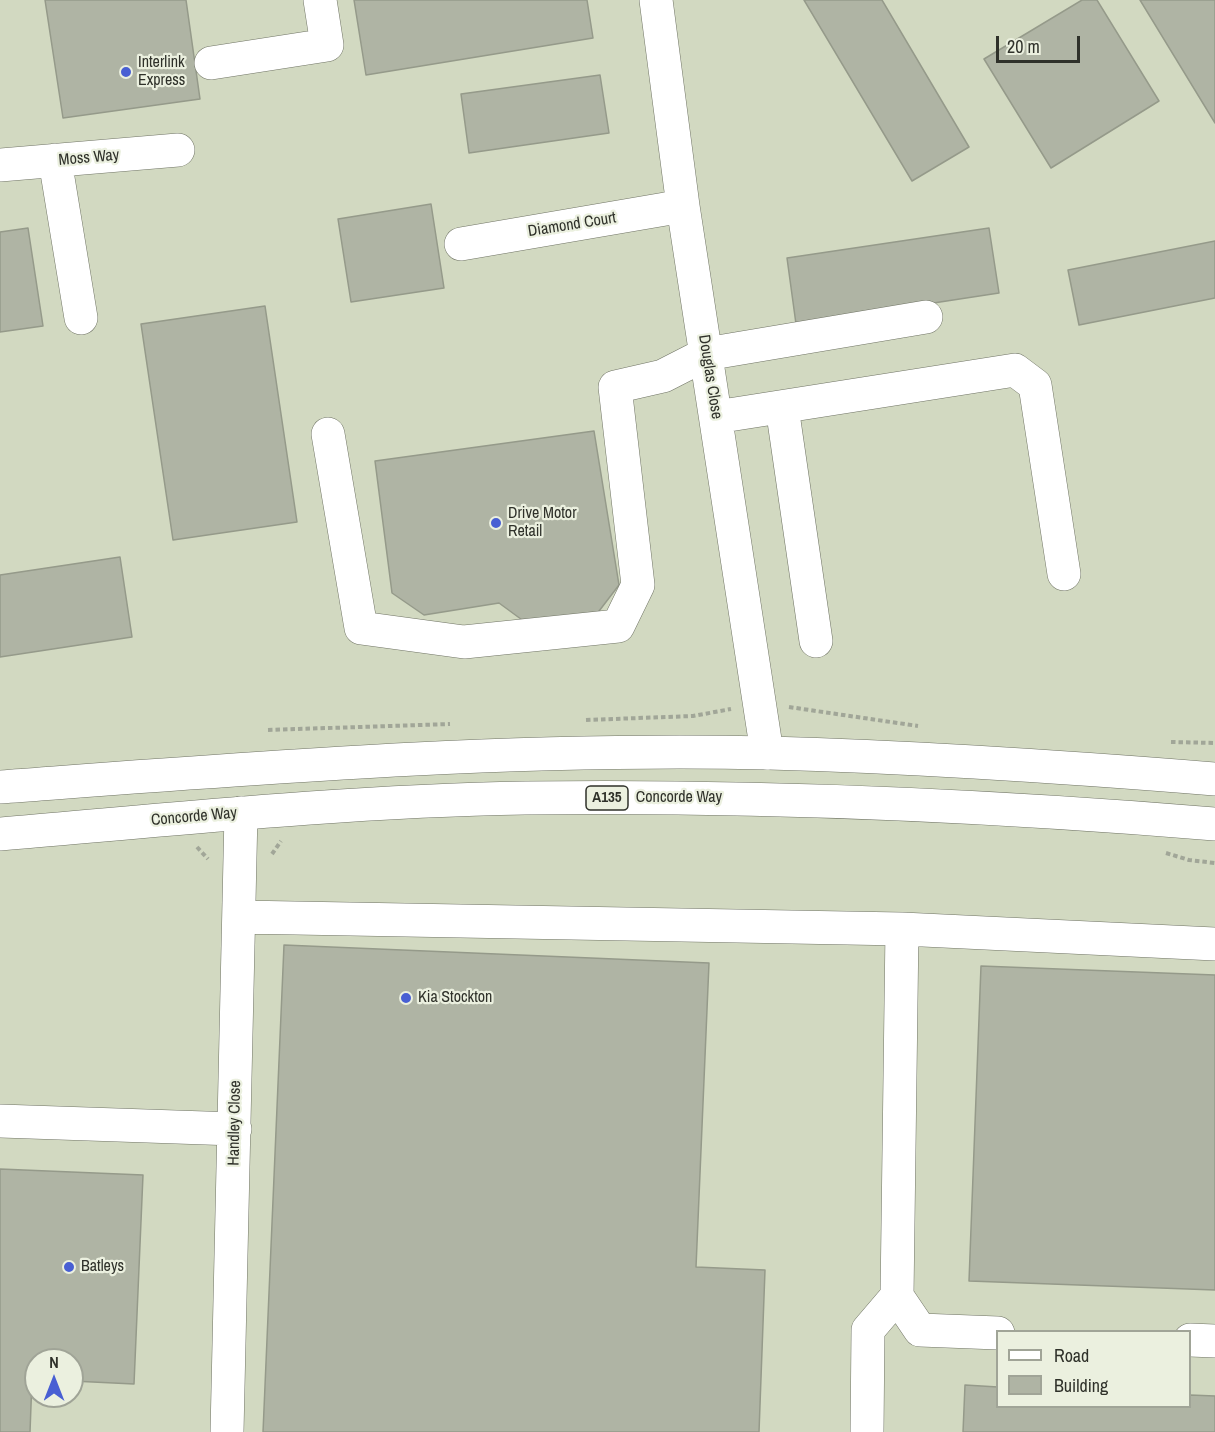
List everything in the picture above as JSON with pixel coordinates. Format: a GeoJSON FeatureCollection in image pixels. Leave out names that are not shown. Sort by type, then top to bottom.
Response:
{"type":"FeatureCollection","features":[{"type":"Feature","properties":{"kind":"main road"},"geometry":{"type":"LineString","coordinates":[[211,63],[327,45],[320,0]]}},
{"type":"Feature","properties":{"kind":"main road","name":"Douglas Close"},"geometry":{"type":"LineString","coordinates":[[656,0],[683,206],[767,753]]}},
{"type":"Feature","properties":{"kind":"main road","name":"Moss Way"},"geometry":{"type":"LineString","coordinates":[[0,165],[178,150]]}},
{"type":"Feature","properties":{"kind":"main road"},"geometry":{"type":"LineString","coordinates":[[55,160],[81,318]]}},
{"type":"Feature","properties":{"kind":"main road","name":"Diamond Court"},"geometry":{"type":"LineString","coordinates":[[461,243],[683,206]]}},
{"type":"Feature","properties":{"kind":"main road"},"geometry":{"type":"LineString","coordinates":[[328,434],[361,628],[464,642],[618,626],[638,585],[615,387],[663,376],[706,354],[926,317]]}},
{"type":"Feature","properties":{"kind":"main road"},"geometry":{"type":"LineString","coordinates":[[716,417],[1015,370],[1035,385],[1064,574]]}},
{"type":"Feature","properties":{"kind":"main road"},"geometry":{"type":"LineString","coordinates":[[782,407],[816,641]]}},
{"type":"Feature","properties":{"kind":"main road"},"geometry":{"type":"LineString","coordinates":[[0,787],[309,763],[524,755],[767,753],[1054,765],[1215,779]]}},
{"type":"Feature","properties":{"kind":"main road","name":"Concorde Way"},"geometry":{"type":"LineString","coordinates":[[0,834],[241,813],[522,798],[774,798],[1054,811],[1215,824]]}},
{"type":"Feature","properties":{"kind":"main road","name":"Handley Close"},"geometry":{"type":"LineString","coordinates":[[227,1432],[241,813]]}},
{"type":"Feature","properties":{"kind":"main road"},"geometry":{"type":"LineString","coordinates":[[240,917],[902,929],[1215,944]]}},
{"type":"Feature","properties":{"kind":"main road"},"geometry":{"type":"LineString","coordinates":[[902,929],[897,1296],[920,1330],[996,1333]]}},
{"type":"Feature","properties":{"kind":"main road"},"geometry":{"type":"LineString","coordinates":[[0,1121],[235,1129]]}},
{"type":"Feature","properties":{"kind":"main road"},"geometry":{"type":"LineString","coordinates":[[867,1432],[868,1330],[897,1296]]}},
{"type":"Feature","properties":{"kind":"main road"},"geometry":{"type":"LineString","coordinates":[[1191,1340],[1215,1341]]}},
{"type":"Feature","properties":{"kind":"path"},"geometry":{"type":"LineString","coordinates":[[189,842],[207,855],[212,868],[269,870],[273,851],[283,839],[290,836]]}},
{"type":"Feature","properties":{"kind":"path"},"geometry":{"type":"LineString","coordinates":[[1156,850],[1189,860],[1215,862]]}},
{"type":"Feature","properties":{"kind":"shaded area"},"geometry":{"type":"Polygon","coordinates":[[[0,0],[1215,0],[1215,1432],[0,1432],[0,0]]]}},
{"type":"Feature","properties":{"kind":"building","name":"Interlink Express"},"geometry":{"type":"Polygon","coordinates":[[[45,0],[186,0],[200,99],[63,118],[45,0]]]}},
{"type":"Feature","properties":{"kind":"building"},"geometry":{"type":"Polygon","coordinates":[[[354,0],[587,0],[593,38],[366,75],[354,0]]]}},
{"type":"Feature","properties":{"kind":"building"},"geometry":{"type":"Polygon","coordinates":[[[804,0],[882,0],[969,147],[912,181],[804,0]]]}},
{"type":"Feature","properties":{"kind":"building"},"geometry":{"type":"Polygon","coordinates":[[[1082,0],[1097,0],[1159,101],[1051,168],[984,59],[1082,0]]]}},
{"type":"Feature","properties":{"kind":"building"},"geometry":{"type":"Polygon","coordinates":[[[1140,0],[1215,0],[1215,123],[1140,0]]]}},
{"type":"Feature","properties":{"kind":"building"},"geometry":{"type":"Polygon","coordinates":[[[600,75],[609,133],[469,153],[461,94],[600,75]]]}},
{"type":"Feature","properties":{"kind":"building"},"geometry":{"type":"Polygon","coordinates":[[[431,204],[444,288],[351,302],[338,219],[431,204]]]}},
{"type":"Feature","properties":{"kind":"building"},"geometry":{"type":"Polygon","coordinates":[[[28,228],[43,326],[0,332],[0,232],[28,228]]]}},
{"type":"Feature","properties":{"kind":"building"},"geometry":{"type":"Polygon","coordinates":[[[989,228],[999,293],[796,324],[787,258],[989,228]]]}},
{"type":"Feature","properties":{"kind":"building"},"geometry":{"type":"Polygon","coordinates":[[[1215,241],[1215,298],[1079,325],[1068,270],[1215,241]]]}},
{"type":"Feature","properties":{"kind":"building"},"geometry":{"type":"Polygon","coordinates":[[[265,306],[297,522],[173,540],[141,324],[265,306]]]}},
{"type":"Feature","properties":{"kind":"building","name":"Drive Motor Retail"},"geometry":{"type":"Polygon","coordinates":[[[594,431],[619,585],[596,615],[529,625],[499,603],[424,615],[392,593],[375,461],[594,431]]]}},
{"type":"Feature","properties":{"kind":"building"},"geometry":{"type":"Polygon","coordinates":[[[120,557],[132,637],[0,657],[0,575],[120,557]]]}},
{"type":"Feature","properties":{"kind":"building"},"geometry":{"type":"Polygon","coordinates":[[[284,945],[709,963],[696,1267],[765,1270],[759,1432],[263,1432],[284,945]]]}},
{"type":"Feature","properties":{"kind":"building"},"geometry":{"type":"Polygon","coordinates":[[[981,966],[1215,975],[1215,1290],[969,1281],[981,966]]]}},
{"type":"Feature","properties":{"kind":"building","name":"Batleys"},"geometry":{"type":"Polygon","coordinates":[[[0,1169],[143,1175],[134,1384],[84,1382],[84,1348],[24,1348],[24,1408],[31,1408],[30,1432],[0,1432],[0,1169]]]}},
{"type":"Feature","properties":{"kind":"building"},"geometry":{"type":"Polygon","coordinates":[[[965,1385],[996,1387],[996,1408],[1191,1408],[1191,1395],[1215,1396],[1215,1432],[963,1432],[965,1385]]]}},
{"type":"Feature","properties":{"kind":"place","name":"Interlink Express"},"geometry":{"type":"Point","coordinates":[126,72]}},
{"type":"Feature","properties":{"kind":"place","name":"Drive Motor Retail"},"geometry":{"type":"Point","coordinates":[496,523]}},
{"type":"Feature","properties":{"kind":"place","name":"Kia Stockton"},"geometry":{"type":"Point","coordinates":[406,998]}},
{"type":"Feature","properties":{"kind":"place","name":"Batleys"},"geometry":{"type":"Point","coordinates":[69,1267]}}]}
